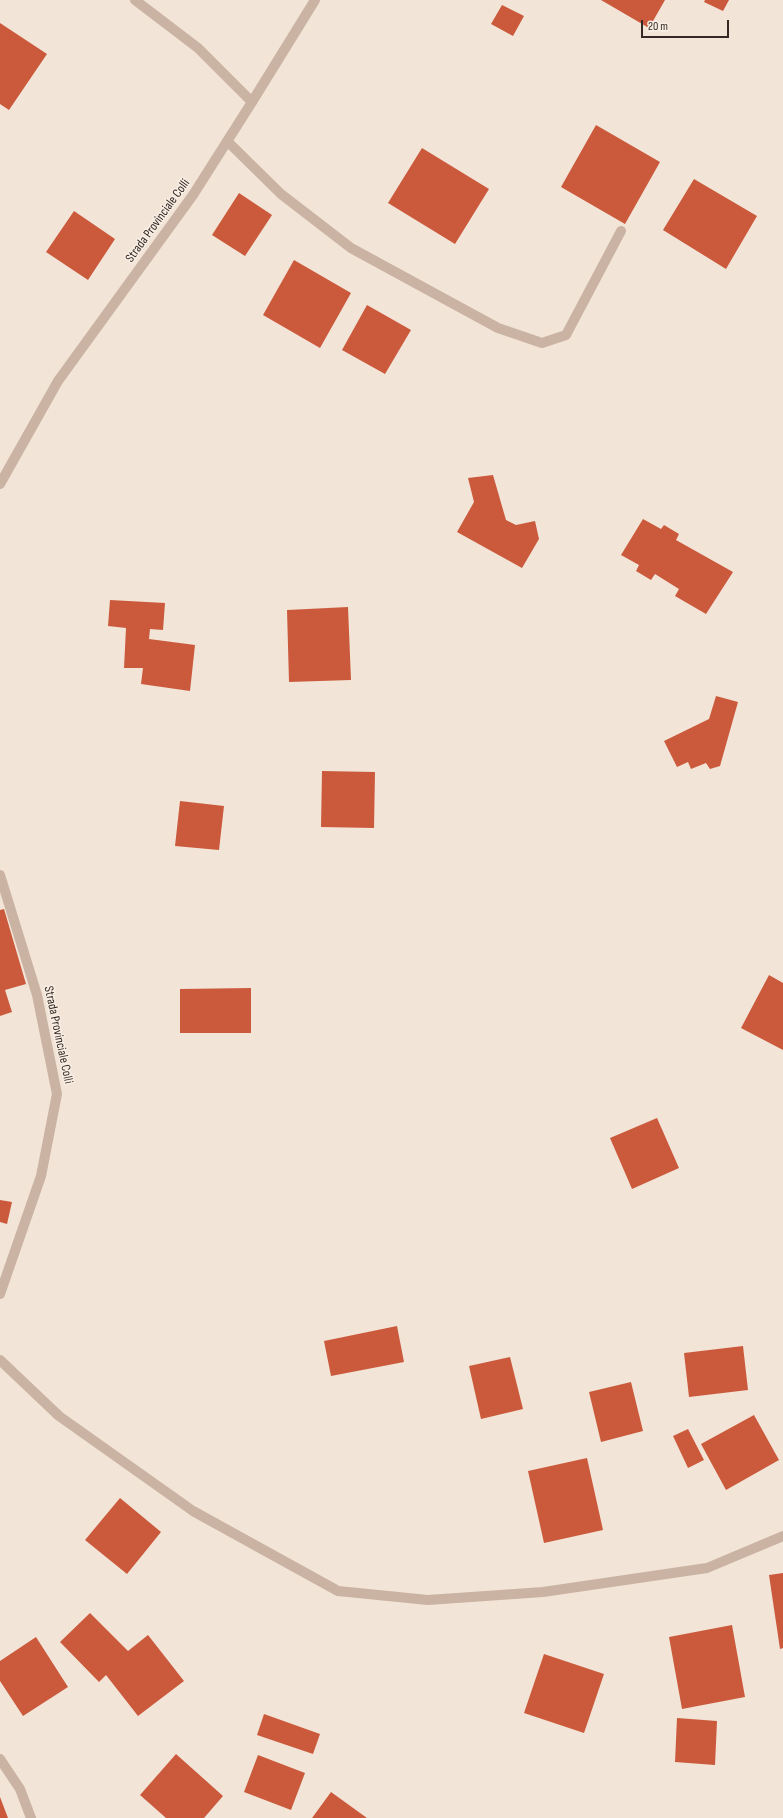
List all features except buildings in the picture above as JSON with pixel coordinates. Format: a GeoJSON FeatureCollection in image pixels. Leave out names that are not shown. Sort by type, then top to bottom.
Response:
{"type":"FeatureCollection","features":[{"type":"Feature","properties":{"kind":"street"},"geometry":{"type":"LineString","coordinates":[[134,0],[198,48],[252,102]]}},
{"type":"Feature","properties":{"kind":"street","name":"Strada Provinciale Colli"},"geometry":{"type":"LineString","coordinates":[[0,484],[58,381],[194,195],[315,0]]}},
{"type":"Feature","properties":{"kind":"street"},"geometry":{"type":"LineString","coordinates":[[227,141],[281,194],[351,248],[498,328],[542,343],[566,335],[621,231]]}},
{"type":"Feature","properties":{"kind":"street","name":"Strada Provinciale Colli"},"geometry":{"type":"LineString","coordinates":[[0,875],[37,995],[57,1094],[41,1176],[0,1294]]}},
{"type":"Feature","properties":{"kind":"street"},"geometry":{"type":"LineString","coordinates":[[0,1360],[59,1416],[193,1510],[338,1591],[428,1600],[543,1592],[707,1568],[783,1536]]}},
{"type":"Feature","properties":{"kind":"street"},"geometry":{"type":"LineString","coordinates":[[0,1759],[20,1789],[31,1818]]}}]}
